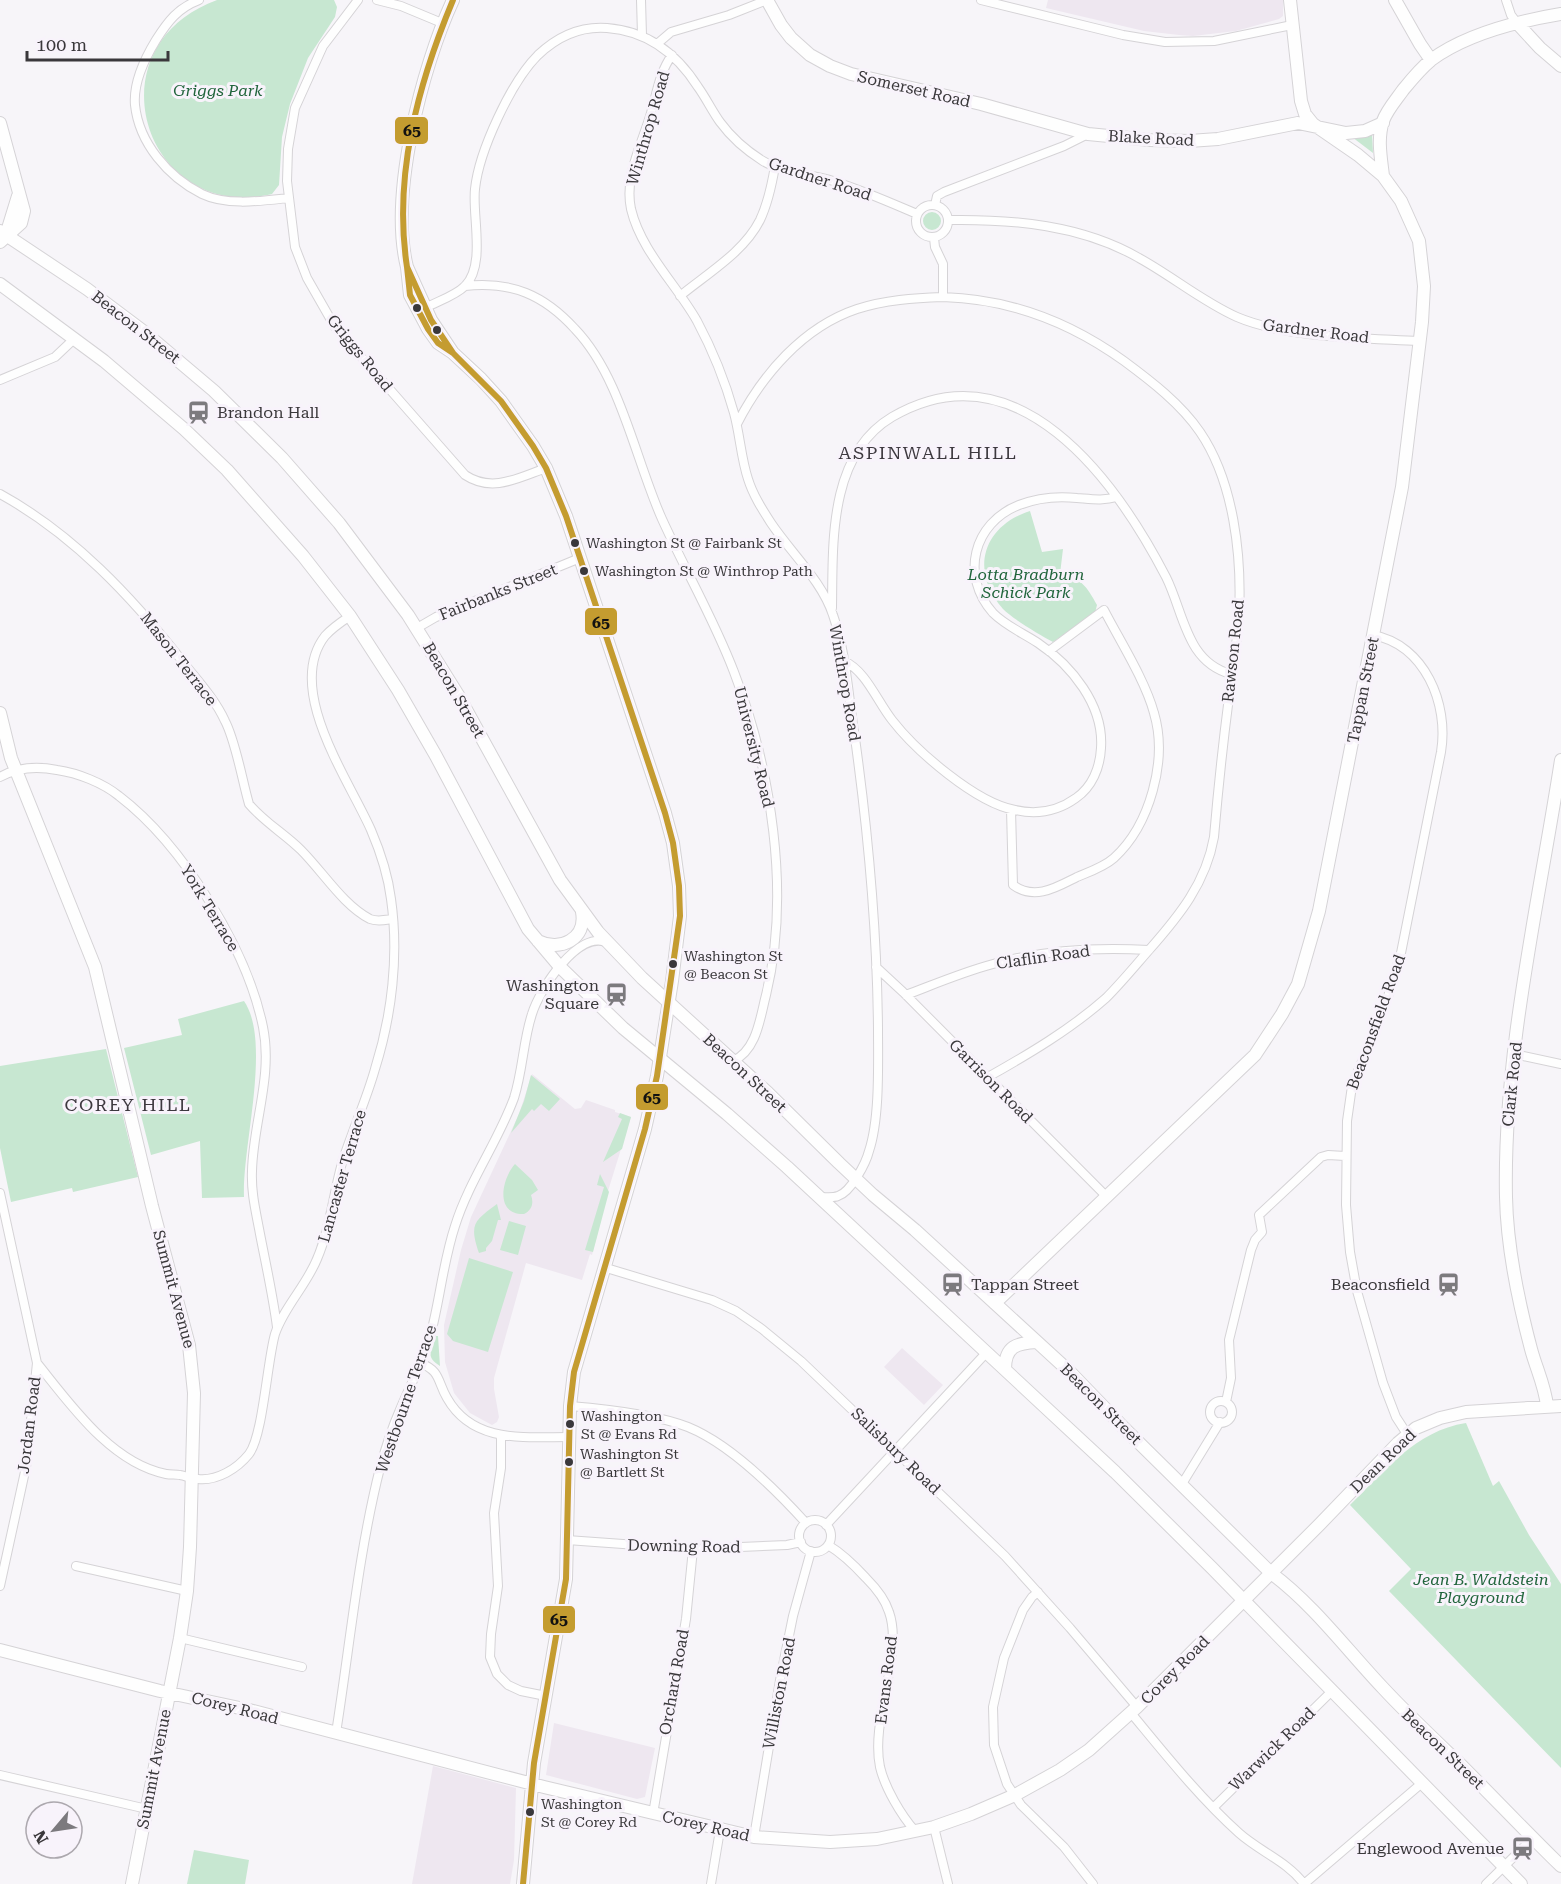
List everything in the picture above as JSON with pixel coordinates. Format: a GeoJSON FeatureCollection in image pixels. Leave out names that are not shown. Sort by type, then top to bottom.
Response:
{"type":"FeatureCollection","features":[{"type":"Feature","properties":{"kind":"main road"},"geometry":{"type":"LineString","coordinates":[[453,0],[442,23],[412,130],[402,205],[402,248],[407,267],[425,308],[453,353]]}},
{"type":"Feature","properties":{"kind":"main road","name":"Somerset Road"},"geometry":{"type":"LineString","coordinates":[[767,0],[791,38],[810,55],[851,75],[981,104],[1088,134]]}},
{"type":"Feature","properties":{"kind":"main road","name":"Tappan Street"},"geometry":{"type":"LineString","coordinates":[[995,1303],[1247,1065],[1293,996],[1301,977],[1319,911],[1402,488],[1422,322],[1424,286],[1419,241],[1404,207],[1383,176],[1308,119],[1302,107],[1290,0]]}},
{"type":"Feature","properties":{"kind":"main road"},"geometry":{"type":"LineString","coordinates":[[1395,0],[1431,60]]}},
{"type":"Feature","properties":{"kind":"main road"},"geometry":{"type":"LineString","coordinates":[[1383,176],[1380,145],[1383,123],[1399,95],[1431,60],[1466,41],[1493,31],[1517,23],[1561,14]]}},
{"type":"Feature","properties":{"kind":"main road"},"geometry":{"type":"LineString","coordinates":[[1517,23],[1540,48],[1561,66]]}},
{"type":"Feature","properties":{"kind":"main road"},"geometry":{"type":"LineString","coordinates":[[0,123],[24,211],[17,228],[2,236]]}},
{"type":"Feature","properties":{"kind":"main road","name":"Blake Road"},"geometry":{"type":"LineString","coordinates":[[1088,134],[1189,141],[1218,139],[1298,123],[1346,134],[1383,123]]}},
{"type":"Feature","properties":{"kind":"main road","name":"Beacon Street"},"geometry":{"type":"LineString","coordinates":[[2,236],[87,289],[134,323],[192,371],[282,458],[339,523],[417,628],[458,695],[560,880],[582,912],[609,944],[855,1178],[1037,1342],[1271,1573],[1289,1587],[1427,1735],[1460,1764],[1561,1866]]}},
{"type":"Feature","properties":{"kind":"main road"},"geometry":{"type":"LineString","coordinates":[[407,267],[409,290],[418,312],[434,339],[453,353],[501,401],[546,468],[580,558],[665,813],[674,850],[679,886],[680,916],[669,1002],[640,1146],[576,1358],[570,1406],[565,1590],[532,1784],[523,1884]]}},
{"type":"Feature","properties":{"kind":"main road"},"geometry":{"type":"LineString","coordinates":[[0,284],[145,395],[227,470],[289,538],[350,616],[406,703],[522,918],[537,941],[560,967],[617,1023],[727,1114],[820,1197],[1115,1472],[1521,1884]]}},
{"type":"Feature","properties":{"kind":"main road","name":"Summit Avenue"},"geometry":{"type":"LineString","coordinates":[[0,713],[11,758],[95,967],[152,1206],[189,1345],[194,1393],[187,1591],[132,1884]]}},
{"type":"Feature","properties":{"kind":"main road","name":"Clark Road"},"geometry":{"type":"LineString","coordinates":[[1547,1406],[1545,1391],[1532,1351],[1510,1246],[1506,1198],[1507,1112],[1514,1054],[1561,760]]}},
{"type":"Feature","properties":{"kind":"main road"},"geometry":{"type":"LineString","coordinates":[[537,941],[555,947],[565,944],[580,930],[583,922],[582,912]]}},
{"type":"Feature","properties":{"kind":"main road"},"geometry":{"type":"LineString","coordinates":[[1005,1369],[1006,1358],[1012,1348],[1020,1344],[1037,1342]]}},
{"type":"Feature","properties":{"kind":"main road","name":"Dean Road"},"geometry":{"type":"LineString","coordinates":[[1244,1601],[1407,1434],[1426,1423],[1466,1412],[1561,1406]]}},
{"type":"Feature","properties":{"kind":"main road","name":"Corey Road"},"geometry":{"type":"LineString","coordinates":[[0,1650],[169,1693],[249,1710],[532,1784],[720,1830],[754,1837],[846,1842],[877,1839],[934,1827],[972,1814],[1015,1795],[1074,1761],[1134,1710],[1244,1601]]}},
{"type":"Feature","properties":{"kind":"street"},"geometry":{"type":"LineString","coordinates":[[199,0],[186,5],[174,15],[147,55],[138,80],[135,104],[148,144],[172,173],[203,195],[253,202],[288,198]]}},
{"type":"Feature","properties":{"kind":"street","name":"Griggs Road"},"geometry":{"type":"LineString","coordinates":[[358,0],[323,46],[295,108],[288,149],[288,198],[295,248],[307,278],[330,318],[458,469],[474,481],[485,484],[509,482],[546,468]]}},
{"type":"Feature","properties":{"kind":"street"},"geometry":{"type":"LineString","coordinates":[[377,0],[401,6],[442,23]]}},
{"type":"Feature","properties":{"kind":"street"},"geometry":{"type":"LineString","coordinates":[[641,0],[642,35]]}},
{"type":"Feature","properties":{"kind":"street"},"geometry":{"type":"LineString","coordinates":[[657,44],[671,32],[729,15],[767,0]]}},
{"type":"Feature","properties":{"kind":"street"},"geometry":{"type":"LineString","coordinates":[[981,0],[1123,35],[1165,42],[1214,41],[1292,25]]}},
{"type":"Feature","properties":{"kind":"street"},"geometry":{"type":"LineString","coordinates":[[1506,0],[1511,15],[1517,23]]}},
{"type":"Feature","properties":{"kind":"street","name":"Gardner Road"},"geometry":{"type":"LineString","coordinates":[[465,286],[472,271],[476,252],[474,195],[478,173],[491,132],[524,73],[537,56],[548,47],[579,31],[604,27],[642,35],[672,55],[691,76],[730,134],[759,158],[775,166],[848,186],[917,214]]}},
{"type":"Feature","properties":{"kind":"street","name":"Winthrop Road"},"geometry":{"type":"LineString","coordinates":[[672,55],[659,81],[634,166],[629,190],[635,224],[697,321],[710,350],[727,391],[748,480],[759,503],[787,546],[822,592],[832,610],[844,661],[867,830],[876,967],[878,1080],[873,1128],[870,1150],[848,1190],[842,1195],[820,1197]]}},
{"type":"Feature","properties":{"kind":"street","name":"Blake Road"},"geometry":{"type":"LineString","coordinates":[[935,205],[937,196],[944,192],[1064,146],[1088,134]]}},
{"type":"Feature","properties":{"kind":"street"},"geometry":{"type":"LineString","coordinates":[[680,296],[731,255],[749,237],[765,207],[775,166]]}},
{"type":"Feature","properties":{"kind":"street"},"geometry":{"type":"LineString","coordinates":[[935,205],[945,210],[949,220],[946,230],[934,238],[927,237],[918,230],[915,219],[925,206],[935,205]]}},
{"type":"Feature","properties":{"kind":"street","name":"Gardner Road"},"geometry":{"type":"LineString","coordinates":[[949,220],[1008,220],[1055,227],[1115,246],[1167,273],[1218,307],[1255,323],[1284,330],[1418,341]]}},
{"type":"Feature","properties":{"kind":"street"},"geometry":{"type":"LineString","coordinates":[[934,238],[935,247],[944,266],[944,297]]}},
{"type":"Feature","properties":{"kind":"street"},"geometry":{"type":"LineString","coordinates":[[425,308],[465,286]]}},
{"type":"Feature","properties":{"kind":"street","name":"University Road"},"geometry":{"type":"LineString","coordinates":[[465,286],[509,287],[540,298],[577,330],[607,378],[623,412],[662,519],[702,597],[734,672],[755,739],[771,813],[776,889],[776,935],[763,1009],[746,1054],[733,1061]]}},
{"type":"Feature","properties":{"kind":"street","name":"Rawson Road"},"geometry":{"type":"LineString","coordinates":[[736,424],[775,367],[799,343],[818,328],[851,311],[901,299],[944,297],[986,300],[1008,304],[1041,315],[1079,333],[1111,352],[1142,375],[1196,426],[1220,469],[1234,528],[1239,606],[1214,837],[1202,877],[1171,926],[1119,984],[1052,1039],[988,1077]]}},
{"type":"Feature","properties":{"kind":"street"},"geometry":{"type":"LineString","coordinates":[[0,380],[55,357],[74,339]]}},
{"type":"Feature","properties":{"kind":"street"},"geometry":{"type":"LineString","coordinates":[[832,610],[835,528],[847,473],[858,450],[871,434],[889,419],[913,406],[940,399],[975,397],[998,400],[1017,407],[1038,419],[1073,448],[1117,497],[1142,534],[1167,579],[1195,650],[1208,663],[1231,675]]}},
{"type":"Feature","properties":{"kind":"street","name":"Mason Terrace"},"geometry":{"type":"LineString","coordinates":[[0,494],[80,550],[152,622],[214,701],[226,723],[249,804],[258,814],[299,848],[357,911],[373,920],[393,919]]}},
{"type":"Feature","properties":{"kind":"street"},"geometry":{"type":"LineString","coordinates":[[844,661],[859,673],[896,725],[932,761],[984,798],[1011,810],[1041,812],[1065,805],[1087,788],[1099,763],[1101,739],[1094,707],[1073,674],[1049,651],[1005,623],[987,605],[977,583],[974,567],[975,552],[979,540],[994,520],[1022,504],[1055,498],[1106,500],[1117,497]]}},
{"type":"Feature","properties":{"kind":"street","name":"Fairbanks Street"},"geometry":{"type":"LineString","coordinates":[[417,628],[436,617],[580,558]]}},
{"type":"Feature","properties":{"kind":"street"},"geometry":{"type":"LineString","coordinates":[[1011,810],[1014,885],[1028,893],[1040,892],[1077,878],[1111,860],[1120,852],[1139,824],[1155,783],[1159,740],[1154,713],[1143,686],[1104,610],[1049,651]]}},
{"type":"Feature","properties":{"kind":"street","name":"Lancaster Terrace"},"geometry":{"type":"LineString","coordinates":[[38,1363],[84,1422],[113,1447],[140,1464],[165,1474],[191,1478],[213,1478],[225,1474],[250,1454],[257,1435],[277,1327],[318,1256],[342,1162],[379,1056],[392,982],[393,919],[390,891],[380,854],[326,739],[312,687],[313,666],[320,644],[328,632],[350,616]]}},
{"type":"Feature","properties":{"kind":"street","name":"Beaconsfield Road"},"geometry":{"type":"LineString","coordinates":[[1373,635],[1387,638],[1401,647],[1416,660],[1426,674],[1440,707],[1443,740],[1395,978],[1350,1092],[1345,1156],[1347,1230],[1358,1298],[1383,1383],[1398,1420],[1407,1434]]}},
{"type":"Feature","properties":{"kind":"street","name":"York Terrace"},"geometry":{"type":"LineString","coordinates":[[16,771],[25,768],[44,768],[67,772],[94,782],[118,795],[148,821],[178,855],[217,913],[237,950],[263,1027],[266,1051],[252,1169],[252,1193],[277,1327]]}},
{"type":"Feature","properties":{"kind":"street"},"geometry":{"type":"LineString","coordinates":[[0,777],[16,771]]}},
{"type":"Feature","properties":{"kind":"street","name":"Westbourne Terrace"},"geometry":{"type":"LineString","coordinates":[[336,1732],[369,1517],[381,1466],[398,1415],[431,1333],[455,1224],[514,1096],[535,1005],[560,967],[584,943],[594,940],[609,944]]}},
{"type":"Feature","properties":{"kind":"street","name":"Claflin Road"},"geometry":{"type":"LineString","coordinates":[[906,995],[973,970],[1012,959],[1096,949],[1149,950]]}},
{"type":"Feature","properties":{"kind":"street","name":"Garrison Road"},"geometry":{"type":"LineString","coordinates":[[876,967],[1106,1196]]}},
{"type":"Feature","properties":{"kind":"street"},"geometry":{"type":"LineString","coordinates":[[1514,1054],[1561,1064]]}},
{"type":"Feature","properties":{"kind":"street"},"geometry":{"type":"LineString","coordinates":[[1226,1402],[1231,1378],[1229,1340],[1252,1248],[1262,1232],[1258,1215],[1321,1157],[1345,1156]]}},
{"type":"Feature","properties":{"kind":"street","name":"Jordan Road"},"geometry":{"type":"LineString","coordinates":[[0,1193],[38,1363],[26,1467],[0,1586]]}},
{"type":"Feature","properties":{"kind":"street","name":"Salisbury Road"},"geometry":{"type":"LineString","coordinates":[[603,1267],[712,1300],[736,1311],[801,1361],[986,1536],[1038,1592],[1213,1808],[1244,1837],[1295,1874],[1304,1884]]}},
{"type":"Feature","properties":{"kind":"street"},"geometry":{"type":"LineString","coordinates":[[826,1524],[987,1352]]}},
{"type":"Feature","properties":{"kind":"street"},"geometry":{"type":"LineString","coordinates":[[420,1364],[436,1372],[447,1398],[463,1418],[484,1431],[501,1436],[569,1437]]}},
{"type":"Feature","properties":{"kind":"street"},"geometry":{"type":"LineString","coordinates":[[1226,1402],[1231,1408],[1232,1415],[1227,1421],[1220,1422],[1213,1418],[1211,1408],[1216,1403],[1226,1402]]}},
{"type":"Feature","properties":{"kind":"street"},"geometry":{"type":"LineString","coordinates":[[570,1406],[666,1421],[702,1434],[735,1456],[806,1523]]}},
{"type":"Feature","properties":{"kind":"street"},"geometry":{"type":"LineString","coordinates":[[1182,1484],[1220,1422]]}},
{"type":"Feature","properties":{"kind":"street"},"geometry":{"type":"LineString","coordinates":[[501,1436],[501,1468],[494,1513],[498,1586],[490,1657],[497,1674],[508,1685],[521,1691],[546,1696]]}},
{"type":"Feature","properties":{"kind":"street"},"geometry":{"type":"LineString","coordinates":[[816,1520],[826,1524],[831,1533],[828,1545],[821,1551],[811,1551],[805,1548],[801,1542],[800,1532],[806,1523],[816,1520]]}},
{"type":"Feature","properties":{"kind":"street","name":"Downing Road"},"geometry":{"type":"LineString","coordinates":[[567,1540],[693,1549],[787,1545],[801,1542]]}},
{"type":"Feature","properties":{"kind":"street","name":"Evans Road"},"geometry":{"type":"LineString","coordinates":[[828,1545],[855,1566],[872,1584],[890,1614],[893,1637],[879,1730],[880,1766],[887,1788],[915,1831]]}},
{"type":"Feature","properties":{"kind":"street","name":"Orchard Road"},"geometry":{"type":"LineString","coordinates":[[653,1814],[686,1619],[693,1549]]}},
{"type":"Feature","properties":{"kind":"street","name":"Williston Road"},"geometry":{"type":"LineString","coordinates":[[754,1837],[783,1669],[811,1551]]}},
{"type":"Feature","properties":{"kind":"street"},"geometry":{"type":"LineString","coordinates":[[76,1566],[187,1591]]}},
{"type":"Feature","properties":{"kind":"street"},"geometry":{"type":"LineString","coordinates":[[1038,1592],[1023,1610],[1008,1645],[993,1707],[994,1745],[1005,1777],[1015,1795],[1029,1813],[1064,1846],[1093,1884]]}},
{"type":"Feature","properties":{"kind":"street"},"geometry":{"type":"LineString","coordinates":[[180,1638],[302,1667]]}},
{"type":"Feature","properties":{"kind":"street","name":"Warwick Road"},"geometry":{"type":"LineString","coordinates":[[1213,1808],[1332,1691]]}},
{"type":"Feature","properties":{"kind":"street"},"geometry":{"type":"LineString","coordinates":[[0,1775],[147,1809]]}},
{"type":"Feature","properties":{"kind":"street"},"geometry":{"type":"LineString","coordinates":[[1304,1884],[1422,1783]]}},
{"type":"Feature","properties":{"kind":"street"},"geometry":{"type":"LineString","coordinates":[[934,1827],[948,1884]]}},
{"type":"Feature","properties":{"kind":"street"},"geometry":{"type":"LineString","coordinates":[[711,1884],[720,1830]]}},
{"type":"Feature","properties":{"kind":"street"},"geometry":{"type":"LineString","coordinates":[[1486,1884],[1533,1838]]}},
{"type":"Feature","properties":{"kind":"shaded area"},"geometry":{"type":"Polygon","coordinates":[[[1048,0],[1283,0],[1283,16],[1236,31],[1193,36],[1144,31],[1046,8],[1048,0]]]}},
{"type":"Feature","properties":{"kind":"shaded area"},"geometry":{"type":"Polygon","coordinates":[[[532,1074],[575,1109],[581,1108],[586,1100],[631,1117],[608,1191],[592,1255],[590,1254],[582,1280],[526,1263],[494,1378],[499,1417],[492,1425],[470,1413],[454,1393],[445,1362],[444,1325],[471,1217],[519,1114],[532,1074]]]}},
{"type":"Feature","properties":{"kind":"shaded area"},"geometry":{"type":"Polygon","coordinates":[[[902,1348],[943,1385],[924,1405],[884,1367],[902,1348]]]}},
{"type":"Feature","properties":{"kind":"shaded area"},"geometry":{"type":"Polygon","coordinates":[[[554,1723],[655,1748],[645,1797],[637,1799],[546,1775],[554,1723]]]}},
{"type":"Feature","properties":{"kind":"shaded area"},"geometry":{"type":"Polygon","coordinates":[[[433,1766],[516,1788],[514,1860],[510,1884],[412,1884],[433,1766]]]}},
{"type":"Feature","properties":{"kind":"green space","name":"Griggs Park"},"geometry":{"type":"Polygon","coordinates":[[[217,0],[334,0],[337,7],[335,17],[308,58],[290,104],[282,137],[279,185],[272,194],[228,196],[192,183],[165,158],[148,126],[144,90],[153,54],[177,23],[217,0]]]}},
{"type":"Feature","properties":{"kind":"green space"},"geometry":{"type":"Polygon","coordinates":[[[1372,133],[1373,153],[1352,137],[1372,133]]]}},
{"type":"Feature","properties":{"kind":"green space"},"geometry":{"type":"Polygon","coordinates":[[[932,212],[938,215],[941,221],[938,227],[932,230],[926,227],[923,221],[926,215],[932,212]]]}},
{"type":"Feature","properties":{"kind":"green space","name":"Lotta Bradburn Schick Park"},"geometry":{"type":"Polygon","coordinates":[[[1030,511],[1042,552],[1063,549],[1060,574],[1067,575],[1083,584],[1097,605],[1095,613],[1053,642],[1003,609],[992,594],[986,580],[984,565],[986,551],[992,539],[1001,527],[1030,511]]]}},
{"type":"Feature","properties":{"kind":"green space"},"geometry":{"type":"Polygon","coordinates":[[[244,1001],[252,1019],[256,1042],[256,1068],[244,1197],[202,1198],[200,1141],[151,1155],[124,1048],[182,1035],[178,1019],[244,1001]]]}},
{"type":"Feature","properties":{"kind":"green space"},"geometry":{"type":"Polygon","coordinates":[[[106,1049],[138,1177],[73,1192],[72,1188],[11,1202],[0,1148],[0,1066],[106,1049]]]}},
{"type":"Feature","properties":{"kind":"green space"},"geometry":{"type":"Polygon","coordinates":[[[531,1075],[560,1099],[549,1111],[541,1104],[534,1111],[532,1109],[511,1133],[524,1101],[531,1075]]]}},
{"type":"Feature","properties":{"kind":"green space"},"geometry":{"type":"Polygon","coordinates":[[[620,1113],[631,1117],[622,1149],[603,1162],[622,1119],[618,1117],[620,1113]]]}},
{"type":"Feature","properties":{"kind":"green space"},"geometry":{"type":"Polygon","coordinates":[[[515,1164],[532,1180],[538,1190],[531,1195],[532,1206],[524,1214],[514,1213],[508,1209],[503,1195],[510,1170],[515,1164]]]}},
{"type":"Feature","properties":{"kind":"green space"},"geometry":{"type":"Polygon","coordinates":[[[600,1174],[609,1192],[593,1252],[585,1250],[604,1187],[597,1185],[600,1174]]]}},
{"type":"Feature","properties":{"kind":"green space"},"geometry":{"type":"Polygon","coordinates":[[[497,1204],[501,1220],[498,1220],[492,1241],[486,1251],[479,1253],[474,1229],[479,1219],[497,1204]]]}},
{"type":"Feature","properties":{"kind":"green space"},"geometry":{"type":"Polygon","coordinates":[[[509,1221],[526,1226],[518,1255],[500,1250],[509,1221]]]}},
{"type":"Feature","properties":{"kind":"green space"},"geometry":{"type":"Polygon","coordinates":[[[469,1258],[513,1272],[488,1352],[453,1341],[447,1334],[469,1258]]]}},
{"type":"Feature","properties":{"kind":"green space"},"geometry":{"type":"Polygon","coordinates":[[[438,1336],[440,1366],[432,1359],[430,1352],[438,1336]]]}},
{"type":"Feature","properties":{"kind":"green space","name":"Jean B. Waldstein Playground"},"geometry":{"type":"Polygon","coordinates":[[[1466,1423],[1493,1486],[1499,1481],[1529,1535],[1561,1584],[1561,1768],[1389,1591],[1411,1569],[1350,1505],[1416,1443],[1448,1427],[1466,1423]]]}},
{"type":"Feature","properties":{"kind":"green space"},"geometry":{"type":"Polygon","coordinates":[[[194,1850],[249,1860],[245,1884],[187,1884],[194,1850]]]}},
{"type":"Feature","properties":{"kind":"transit line","name":"65"},"geometry":{"type":"LineString","coordinates":[[407,267],[403,199],[406,165],[419,97],[453,0]]}},
{"type":"Feature","properties":{"kind":"transit line","name":"65"},"geometry":{"type":"LineString","coordinates":[[407,267],[431,320],[453,353],[438,343],[428,329],[410,295],[407,267]]}},
{"type":"Feature","properties":{"kind":"transit line","name":"65"},"geometry":{"type":"LineString","coordinates":[[453,353],[501,401],[546,468],[566,516],[665,813],[673,843],[679,886],[680,916],[657,1076],[645,1129],[574,1372],[570,1406],[566,1579],[534,1763],[523,1884]]}},
{"type":"Feature","properties":{"kind":"place","name":"Brandon Hall"},"geometry":{"type":"Point","coordinates":[199,412]}},
{"type":"Feature","properties":{"kind":"place","name":"Washington St @ Fairbank St"},"geometry":{"type":"Point","coordinates":[575,543]}},
{"type":"Feature","properties":{"kind":"place","name":"Washington St @ Winthrop Path"},"geometry":{"type":"Point","coordinates":[584,571]}},
{"type":"Feature","properties":{"kind":"place","name":"Washington St @ Beacon St"},"geometry":{"type":"Point","coordinates":[673,964]}},
{"type":"Feature","properties":{"kind":"place","name":"Washington Square"},"geometry":{"type":"Point","coordinates":[617,994]}},
{"type":"Feature","properties":{"kind":"place","name":"Tappan Street"},"geometry":{"type":"Point","coordinates":[953,1284]}},
{"type":"Feature","properties":{"kind":"place","name":"Beaconsfield"},"geometry":{"type":"Point","coordinates":[1448,1284]}},
{"type":"Feature","properties":{"kind":"place","name":"Washington St @ Evans Rd"},"geometry":{"type":"Point","coordinates":[570,1424]}},
{"type":"Feature","properties":{"kind":"place","name":"Washington St @ Bartlett St"},"geometry":{"type":"Point","coordinates":[569,1462]}},
{"type":"Feature","properties":{"kind":"place","name":"Washington St @ Corey Rd"},"geometry":{"type":"Point","coordinates":[530,1812]}},
{"type":"Feature","properties":{"kind":"place","name":"Englewood Avenue"},"geometry":{"type":"Point","coordinates":[1522,1848]}},
{"type":"Feature","properties":{"kind":"district","name":"ASPINWALL HILL"},"geometry":{"type":"Point","coordinates":[928,452]}},
{"type":"Feature","properties":{"kind":"district","name":"COREY HILL"},"geometry":{"type":"Point","coordinates":[128,1104]}}]}
